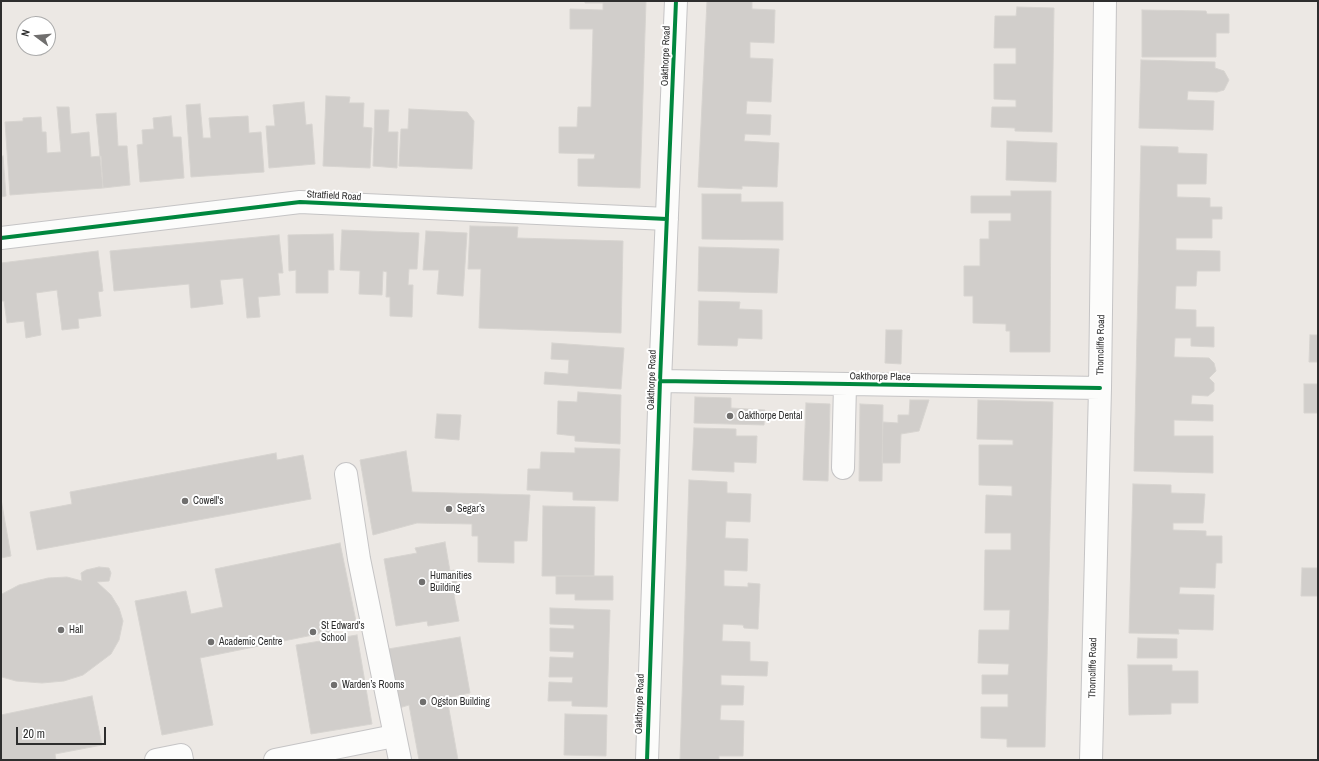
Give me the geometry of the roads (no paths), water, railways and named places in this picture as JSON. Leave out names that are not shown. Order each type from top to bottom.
[{"type":"street","name":"Oakthorpe Road","points":[[647,760],[660,381],[676,1]]},
{"type":"street","name":"Thorncliffe Road","points":[[1091,760],[1100,388],[1105,1]]},
{"type":"street","name":"Stratfield Road","points":[[1,238],[300,202],[667,219]]},
{"type":"street","name":"Oakthorpe Place","points":[[660,381],[1100,388]]},
{"type":"street","points":[[843,468],[845,385]]},
{"type":"street","points":[[346,474],[359,558],[400,760]]},
{"type":"street","points":[[275,760],[394,736]]},
{"type":"street","points":[[156,760],[181,755],[182,760]]},
{"type":"place","name":"Oakthorpe Dental","points":[[730,416]]},
{"type":"place","name":"Cowell's","points":[[185,501]]},
{"type":"place","name":"Segar’s","points":[[449,509]]},
{"type":"place","name":"Humanities Building","points":[[422,582]]},
{"type":"place","name":"Hall","points":[[61,630]]},
{"type":"place","name":"St Edward's School","points":[[313,632]]},
{"type":"place","name":"Academic Centre","points":[[211,642]]},
{"type":"place","name":"Warden’s Rooms","points":[[334,685]]},
{"type":"place","name":"Ogston Building","points":[[423,702]]}]
